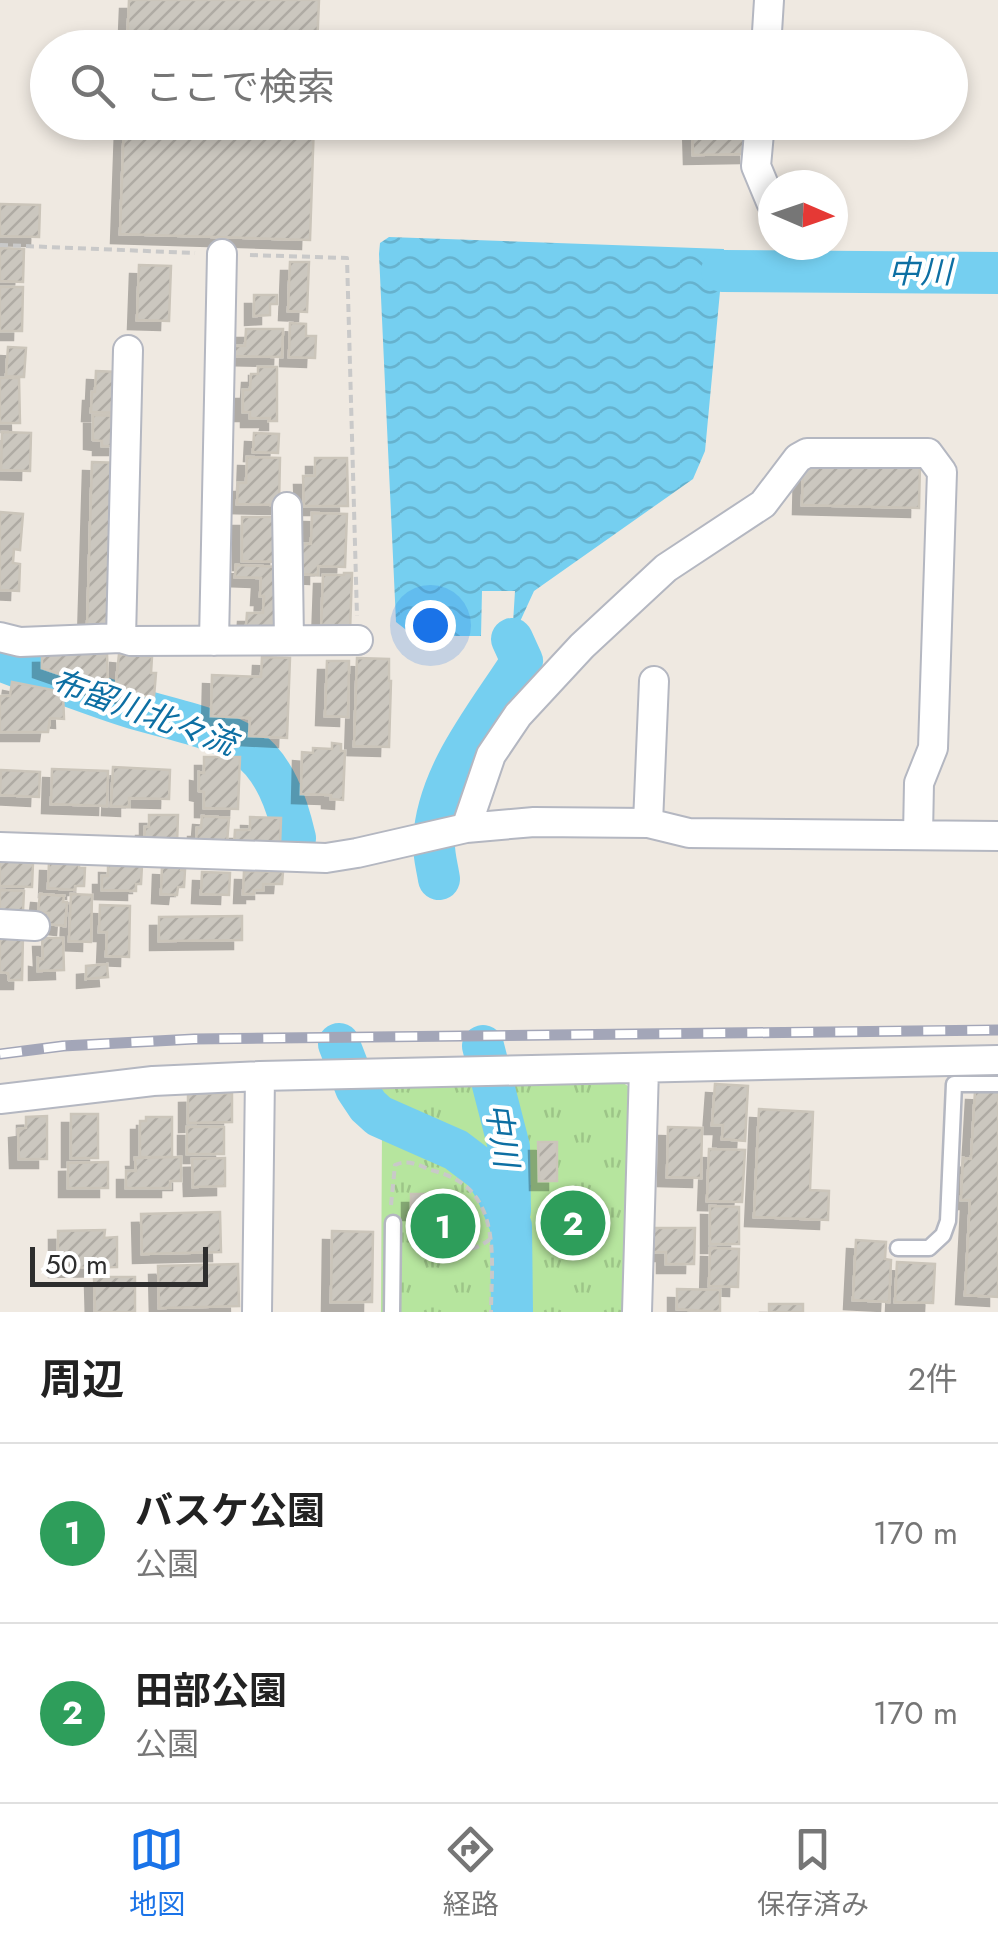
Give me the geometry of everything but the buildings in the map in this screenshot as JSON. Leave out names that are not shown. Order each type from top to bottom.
[{"type":"street","points":[[767,30],[769,0]]},
{"type":"street","points":[[758,140],[758,171]]},
{"type":"street","points":[[214,641],[222,254]]},
{"type":"street","points":[[121,638],[128,350]]},
{"type":"street","points":[[443,834],[518,715],[582,646],[666,568],[763,504],[798,458],[807,453],[928,454],[942,472],[933,748],[920,783],[918,836]]},
{"type":"street","points":[[287,507],[288,640]]},
{"type":"street","points":[[0,637],[20,642],[121,638],[358,640]]},
{"type":"street","points":[[648,823],[654,681]]},
{"type":"street","points":[[0,847],[326,858],[443,834],[534,822],[648,823],[688,833],[998,836]]},
{"type":"street","points":[[0,924],[36,926]]},
{"type":"street","points":[[637,1312],[644,1068]]},
{"type":"street","points":[[0,1099],[153,1081],[351,1073],[980,1068]]},
{"type":"street","points":[[256,1312],[260,1076]]},
{"type":"lane","points":[[898,1248],[929,1248],[943,1235],[948,1222],[954,1084],[980,1068],[998,1084]]},
{"type":"lane","points":[[392,1312],[393,1223]]},
{"type":"path","points":[[0,244],[347,258],[358,640]]},
{"type":"path","points":[[491,1238],[482,1247],[471,1250],[436,1248],[393,1223],[390,1211],[395,1165],[410,1162],[454,1178],[475,1197],[488,1220],[491,1238],[491,1312]]},
{"type":"green space","points":[[620,1081],[631,1088],[625,1312],[520,1312],[516,1135],[506,1083]]},
{"type":"green space","points":[[488,1083],[501,1140],[506,1312],[381,1312],[382,1126],[364,1088]]},
{"type":"water","points":[[389,237],[724,249],[705,451],[693,479],[534,591],[512,639],[515,591],[482,591],[481,636],[414,636],[396,622],[379,254],[380,243]]},
{"type":"waterway","name":"中川","points":[[722,271],[998,273]]},
{"type":"waterway","name":"中川","points":[[439,879],[434,840],[437,815],[466,746],[522,661],[512,639]]},
{"type":"waterway","name":"布留川北々流","points":[[0,660],[114,702],[206,729],[245,746],[272,775],[284,799],[295,838]]},
{"type":"waterway","name":"布留川北々流","points":[[339,1044],[356,1088],[379,1116],[456,1150],[485,1172],[511,1226],[512,1312]]},
{"type":"waterway","name":"中川","points":[[483,1046],[509,1147],[510,1211]]},
{"type":"railway","points":[[0,1054],[63,1046],[194,1039],[998,1030]]},
{"type":"place","name":"田部公園","points":[[573,1223]]},
{"type":"place","name":"バスケ公園","points":[[443,1226]]}]
